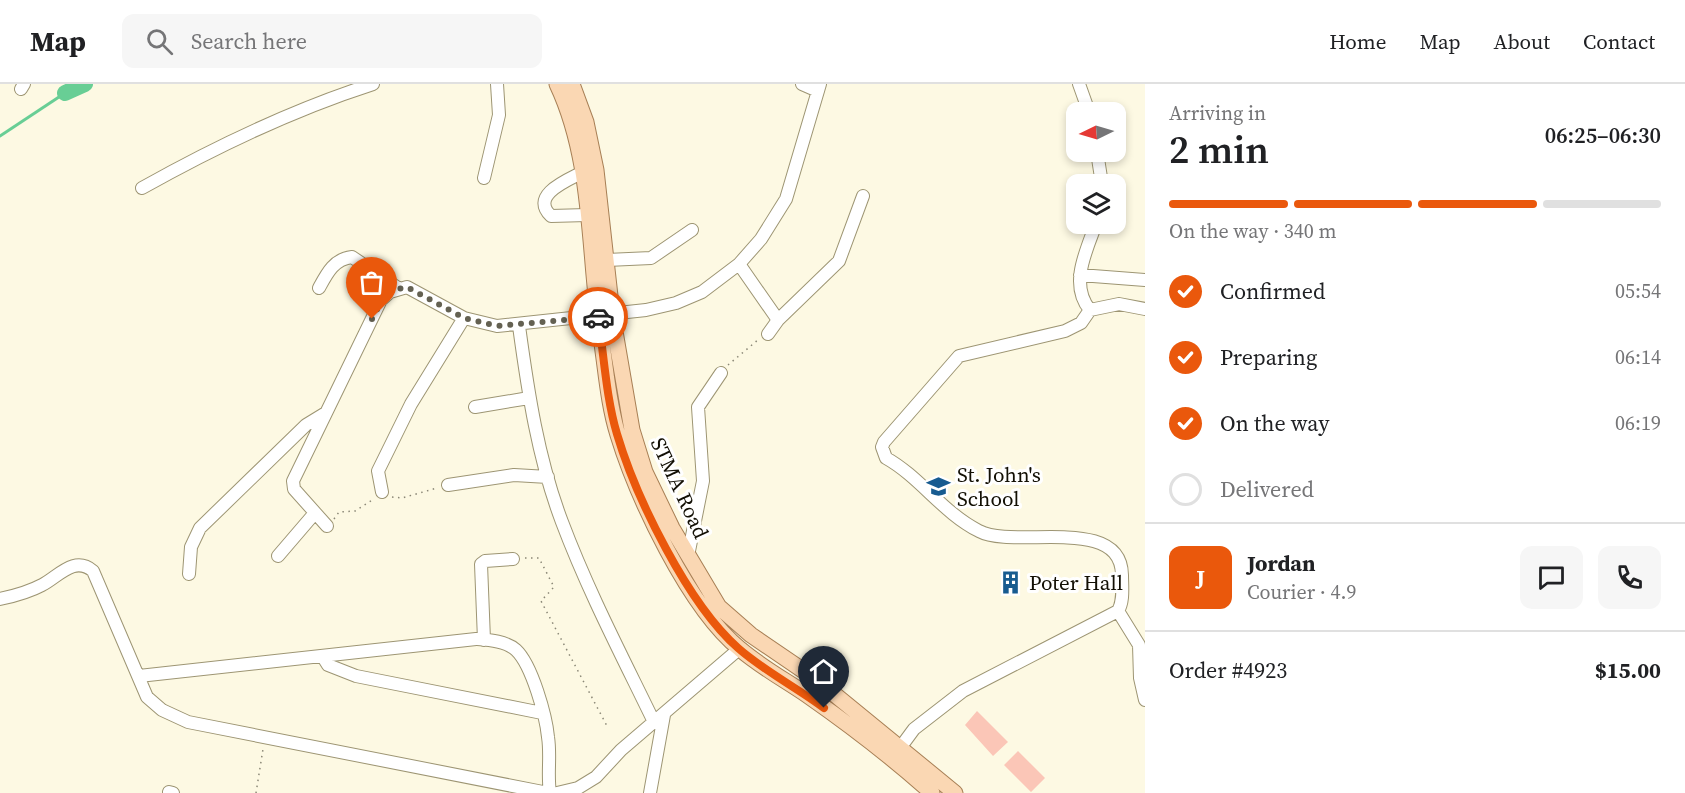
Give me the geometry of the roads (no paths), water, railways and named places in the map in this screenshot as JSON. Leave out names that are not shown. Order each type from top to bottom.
[{"type":"main road","name":"STMA Road","points":[[557,84],[573,126],[583,172],[587,215],[605,315],[636,446],[645,472],[688,556],[719,607],[750,635],[817,680],[955,793]]},
{"type":"main road","name":"STMA Road","points":[[572,84],[586,122],[594,159],[607,260],[605,315],[612,413],[633,477],[689,586],[708,615],[739,649],[807,695],[932,793]]},
{"type":"street","points":[[142,188],[211,149],[252,130],[309,105],[373,84]]},
{"type":"street","points":[[484,178],[499,115],[497,84]]},
{"type":"street","points":[[327,526],[294,489],[292,481],[381,300],[398,288],[407,287],[464,318],[497,326],[519,326],[646,310],[676,303],[702,292],[739,264],[761,239],[786,199],[819,88],[802,84]]},
{"type":"street","points":[[1079,84],[1085,102]]},
{"type":"street","points":[[583,172],[546,194],[544,203],[546,211],[551,216],[587,215]]},
{"type":"street","points":[[768,334],[778,320],[839,261],[863,196]]},
{"type":"street","points":[[607,260],[651,258],[692,230]]},
{"type":"street","points":[[1090,310],[1084,303],[1079,287],[1080,275],[1093,234]]},
{"type":"street","points":[[319,288],[329,271],[340,260],[352,257],[398,288]]},
{"type":"street","points":[[739,264],[778,320]]},
{"type":"street","points":[[1080,275],[1145,280]]},
{"type":"street","points":[[900,748],[914,729],[963,691],[1118,611],[1121,604],[1122,570],[1108,546],[1089,540],[1000,537],[978,531],[886,458],[882,447],[959,356],[1065,331],[1082,323],[1090,310],[1119,304],[1145,309]]},
{"type":"street","points":[[382,492],[378,471],[411,404],[464,318]]},
{"type":"street","points":[[519,326],[529,398],[548,477],[577,560],[659,719],[650,792]]},
{"type":"street","points":[[688,556],[703,481],[698,407],[721,372]]},
{"type":"street","points":[[475,407],[529,398]]},
{"type":"street","points":[[189,574],[191,548],[200,528],[306,425],[325,413]]},
{"type":"street","points":[[448,484],[514,475],[548,477]]},
{"type":"street","points":[[278,556],[314,514]]},
{"type":"street","points":[[484,640],[481,564],[485,561],[513,559]]},
{"type":"street","points":[[0,599],[38,587],[74,566],[87,566],[93,571],[147,697],[162,710],[188,722],[549,793],[547,775],[549,738],[528,668],[515,650],[495,640],[139,676]]},
{"type":"street","points":[[1118,611],[1142,645],[1145,700]]},
{"type":"street","points":[[557,793],[578,788],[596,777],[621,750],[739,649]]},
{"type":"street","points":[[323,657],[328,665],[356,676],[542,713]]},
{"type":"waterway","points":[[65,93],[85,84]]},
{"type":"waterway","points":[[0,136],[65,93]]},
{"type":"place","name":"St. John's School","points":[[939,486]]},
{"type":"place","name":"Poter Hall","points":[[1011,582]]}]
